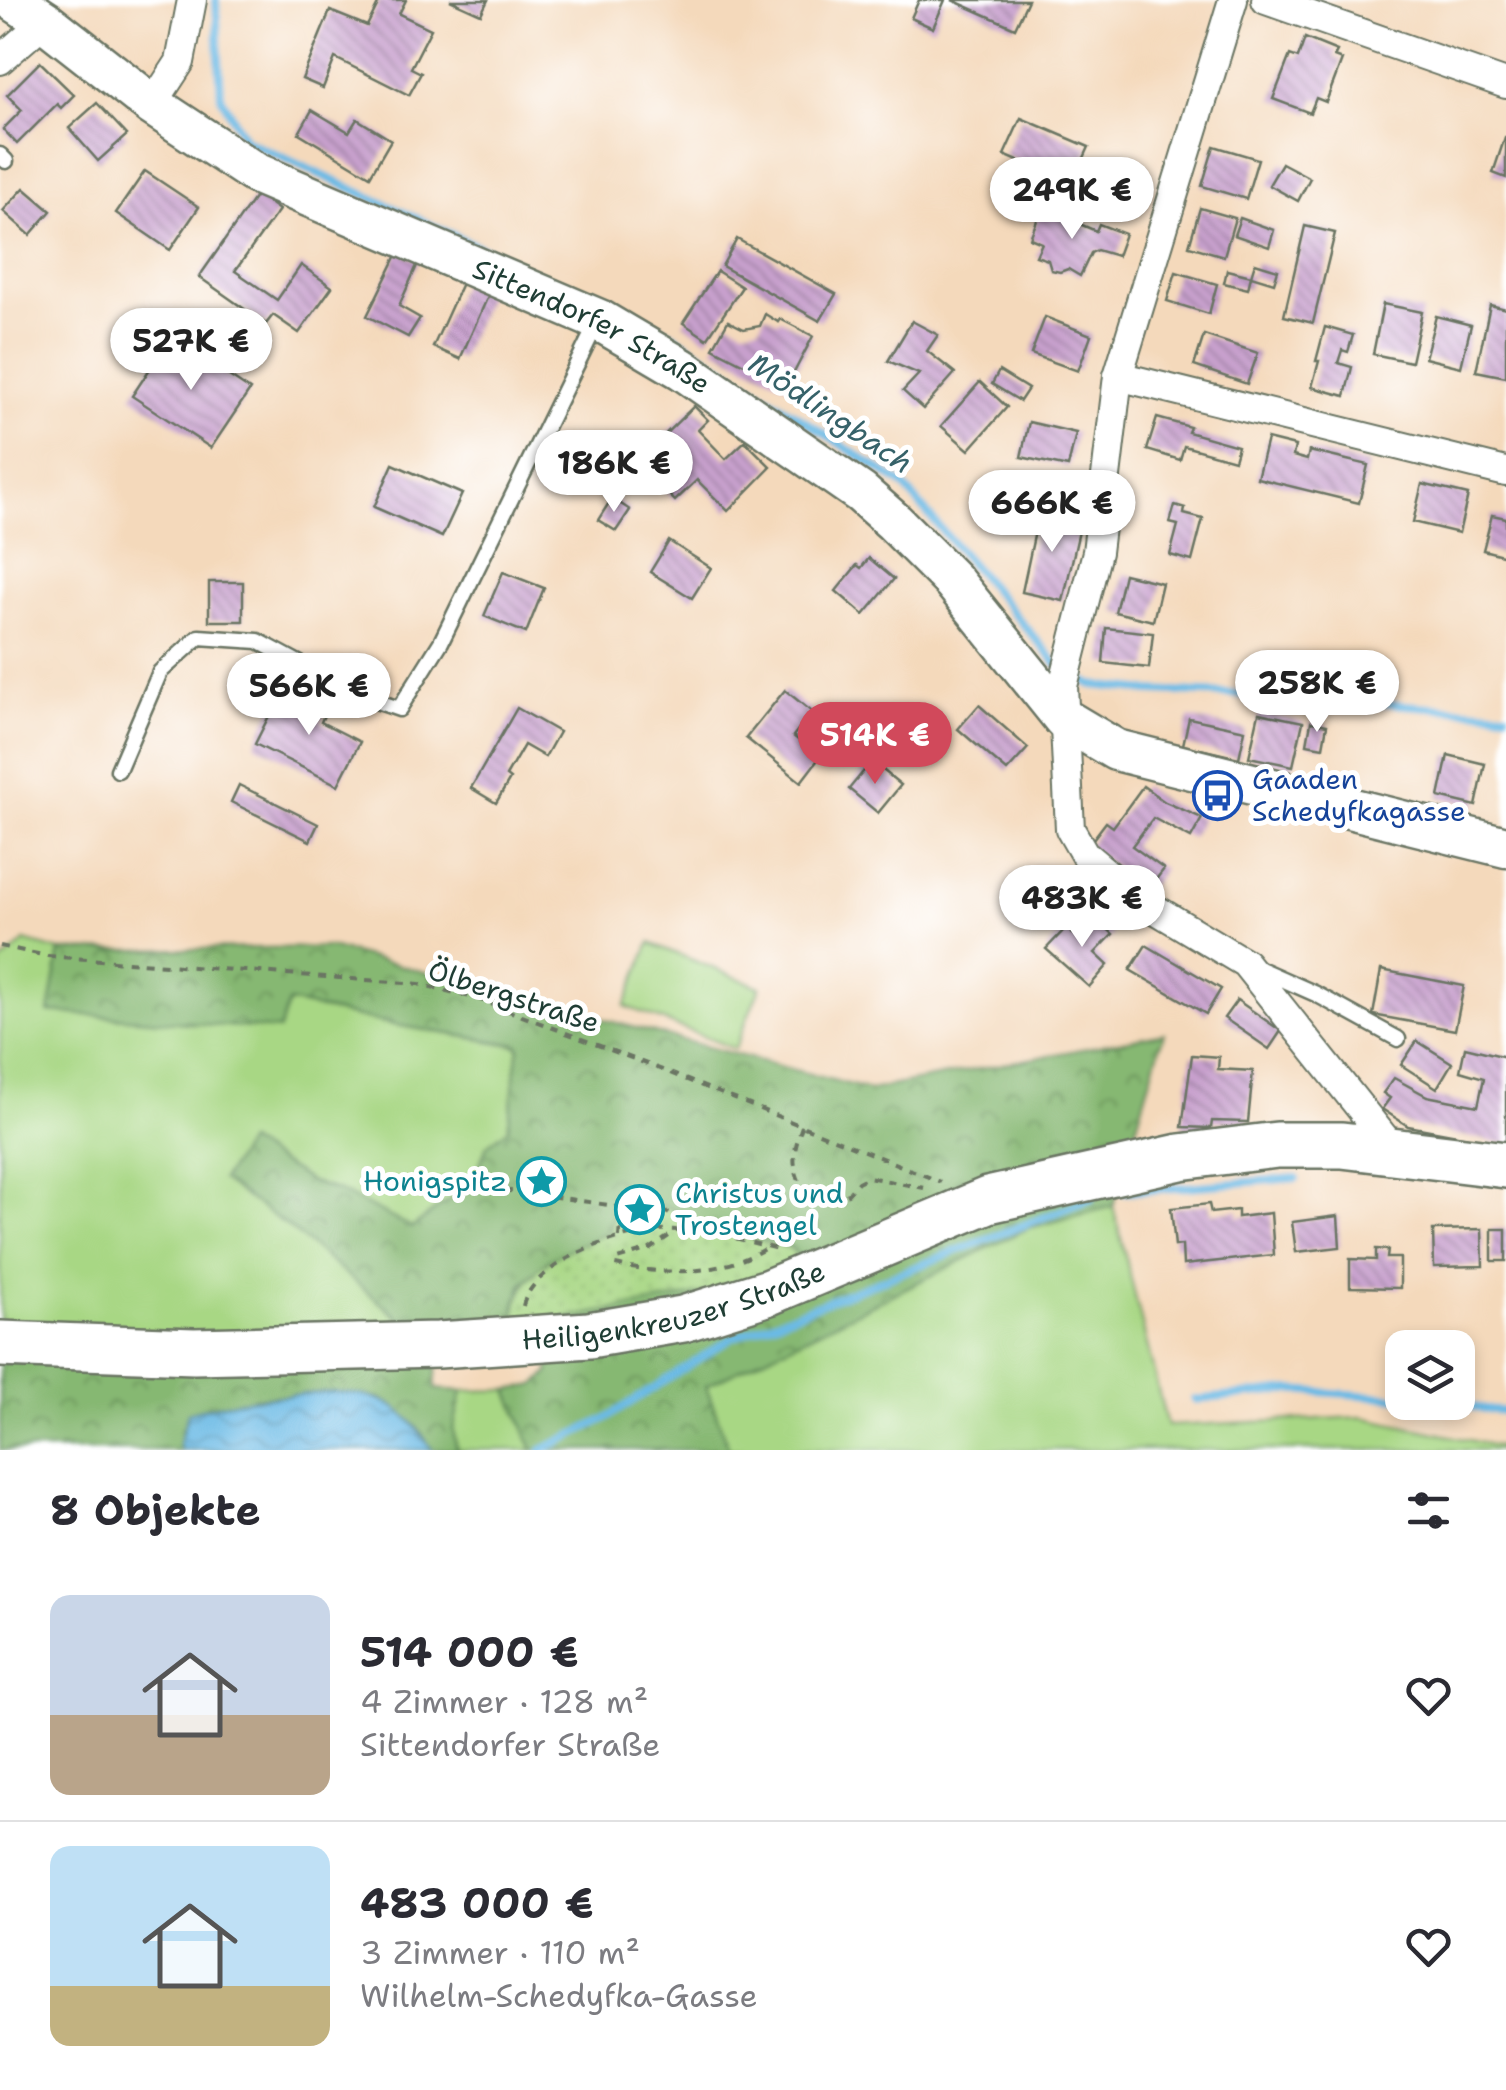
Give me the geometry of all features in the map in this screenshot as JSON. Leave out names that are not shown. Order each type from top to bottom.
[{"type":"main road","name":"Heiligenkreuzer Straße","points":[[0,1344],[194,1351],[589,1335],[683,1319],[729,1306],[826,1270],[988,1200],[1180,1157],[1277,1145],[1342,1144],[1506,1165]]},
{"type":"street","points":[[152,105],[180,62],[192,0]]},
{"type":"street","points":[[1234,0],[1118,376],[1097,552],[1070,656],[1063,702],[1070,828],[1085,855],[1136,897],[1252,971],[1392,1150]]},
{"type":"street","points":[[1266,0],[1506,84]]},
{"type":"street","points":[[0,60],[29,10]]},
{"type":"street","name":"Sittendorfer Straße","points":[[29,10],[152,105],[256,173],[599,320],[682,370],[861,493],[953,581],[1063,702],[1116,750],[1506,847]]},
{"type":"street","points":[[1118,376],[1506,472]]},
{"type":"lane","points":[[118,770],[160,672],[198,636],[258,641],[356,694],[398,709],[441,642],[599,320]]},
{"type":"lane","points":[[1252,971],[1316,994],[1398,1039]]},
{"type":"path","name":"Ölbergstraße","points":[[0,946],[46,956],[419,984],[478,999],[988,1200]]},
{"type":"path","points":[[802,1126],[793,1152],[795,1174],[804,1192],[825,1200],[848,1194],[868,1177],[930,1190]]},
{"type":"path","points":[[474,1181],[498,1192],[518,1191],[640,1212],[659,1210],[685,1226],[780,1250]]},
{"type":"path","points":[[619,1239],[621,1207]]},
{"type":"path","points":[[685,1226],[650,1249],[617,1259],[615,1264],[653,1270],[703,1269],[726,1265],[770,1245]]},
{"type":"path","points":[[521,1340],[524,1298],[556,1264],[640,1232],[676,1230]]},
{"type":"green space","points":[[25,941],[60,951],[50,1012],[289,1002],[519,1046],[508,1129],[487,1145],[474,1181],[412,1228],[339,1191],[311,1182],[248,1142],[222,1180],[286,1225],[415,1331],[0,1359],[0,963]]},
{"type":"green space","points":[[650,943],[760,987],[735,1049],[625,1006]]},
{"type":"green space","points":[[330,947],[870,1090],[1164,1033],[1113,1206],[1028,1228],[706,1386],[729,1450],[533,1450],[508,1390],[535,1385],[549,1373],[550,1352],[437,1362],[435,1389],[462,1391],[453,1430],[457,1450],[432,1450],[419,1429],[379,1398],[332,1392],[253,1398],[179,1443],[181,1450],[0,1450],[0,1359],[415,1331],[286,1225],[222,1180],[247,1142],[311,1182],[339,1191],[412,1228],[474,1181],[487,1145],[508,1129],[519,1045],[395,1025],[289,1002],[279,1030],[49,1012],[60,951]],"holes":[[[670,1208],[687,1221],[790,1248],[514,1308],[523,1283],[550,1259]]]},
{"type":"green space","points":[[616,1202],[670,1208],[687,1221],[790,1248],[803,1259],[731,1289],[514,1327],[516,1306],[532,1275],[558,1255],[610,1232]]},
{"type":"green space","points":[[1113,1206],[1167,1426],[1362,1417],[1506,1450],[729,1450],[706,1386],[1028,1228]]},
{"type":"green space","points":[[508,1390],[533,1450],[457,1450],[453,1430],[462,1391]]},
{"type":"water","points":[[332,1392],[366,1396],[391,1405],[411,1422],[432,1450],[181,1450],[179,1443],[188,1413],[241,1401]]},
{"type":"building","points":[[380,0],[406,0],[399,14],[431,29],[411,68],[421,73],[409,95],[335,58],[323,88],[302,79],[330,11],[367,26]]},
{"type":"building","points":[[450,0],[488,0],[481,14]]},
{"type":"building","points":[[919,0],[945,0],[933,28],[911,18]]},
{"type":"building","points":[[952,0],[1028,0],[1015,28]]},
{"type":"building","points":[[1305,38],[1337,51],[1334,57],[1342,60],[1326,102],[1316,98],[1310,113],[1273,99],[1290,55],[1298,58]]},
{"type":"building","points":[[40,62],[74,95],[61,108],[57,104],[17,144],[3,129],[22,110],[7,95]]},
{"type":"building","points":[[97,103],[127,135],[98,161],[69,128]]},
{"type":"building","points":[[312,110],[349,132],[357,119],[391,140],[370,176],[299,133]]},
{"type":"building","points":[[1021,118],[1089,147],[1068,193],[1034,178],[1037,169],[1004,155]]},
{"type":"building","points":[[1506,137],[1506,178],[1493,173]]},
{"type":"building","points":[[1214,146],[1258,159],[1246,199],[1202,186]]},
{"type":"building","points":[[1282,163],[1310,178],[1298,201],[1269,185]]},
{"type":"building","points":[[145,171],[199,207],[170,250],[116,213]]},
{"type":"building","points":[[24,188],[51,211],[30,235],[3,211]]},
{"type":"building","points":[[257,194],[279,210],[235,271],[277,300],[301,265],[332,287],[299,333],[273,315],[266,324],[199,277]]},
{"type":"building","points":[[1042,208],[1096,231],[1099,224],[1125,234],[1117,256],[1097,250],[1091,253],[1080,276],[1068,269],[1051,270],[1048,260],[1036,256],[1042,243],[1030,238]]},
{"type":"building","points":[[1200,208],[1235,218],[1224,256],[1189,246]]},
{"type":"building","points":[[1240,218],[1274,230],[1269,247],[1234,235]]},
{"type":"building","points":[[1305,226],[1335,233],[1313,323],[1284,316]]},
{"type":"building","points":[[737,239],[836,294],[820,321],[722,266]]},
{"type":"building","points":[[399,251],[419,261],[399,306],[420,318],[408,337],[367,316]]},
{"type":"building","points":[[1255,263],[1278,270],[1274,283],[1251,276]]},
{"type":"building","points":[[1227,270],[1251,276],[1248,289],[1224,283]]},
{"type":"building","points":[[717,271],[742,287],[707,339],[683,323]]},
{"type":"building","points":[[1176,272],[1217,284],[1209,314],[1167,301]]},
{"type":"building","points":[[462,283],[489,294],[460,359],[433,347]]},
{"type":"building","points":[[1383,304],[1422,312],[1411,362],[1373,354]]},
{"type":"building","points":[[1490,305],[1506,309],[1506,377],[1476,371]]},
{"type":"building","points":[[765,314],[813,336],[787,386],[713,348],[728,321],[744,329],[760,326]]},
{"type":"building","points":[[1436,316],[1471,325],[1461,367],[1425,358]]},
{"type":"building","points":[[1045,317],[1091,335],[1078,371],[1031,354]]},
{"type":"building","points":[[912,321],[938,335],[927,351],[955,373],[923,409],[903,391],[919,374],[888,361]]},
{"type":"building","points":[[1325,327],[1353,335],[1348,352],[1342,350],[1338,363],[1352,367],[1345,396],[1312,387]]},
{"type":"building","points":[[1204,335],[1258,353],[1247,384],[1194,366]]},
{"type":"building","points":[[171,337],[250,390],[211,448],[132,396]]},
{"type":"building","points":[[999,371],[1028,389],[1020,401],[992,384]]},
{"type":"building","points":[[980,382],[1007,407],[969,450],[941,426]]},
{"type":"building","points":[[694,406],[708,420],[698,430],[726,459],[745,441],[771,467],[728,511],[697,480],[675,501],[652,477],[674,456],[659,440]]},
{"type":"building","points":[[1157,418],[1190,427],[1188,432],[1238,446],[1234,460],[1184,446],[1180,460],[1147,450]]},
{"type":"building","points":[[1029,422],[1076,433],[1068,467],[1021,457]]},
{"type":"building","points":[[1267,439],[1295,446],[1293,456],[1307,460],[1309,451],[1368,465],[1359,503],[1257,478]]},
{"type":"building","points":[[393,464],[462,494],[442,537],[374,507]]},
{"type":"building","points":[[1422,484],[1468,495],[1459,533],[1413,522]]},
{"type":"building","points":[[612,498],[630,510],[616,531],[598,520]]},
{"type":"building","points":[[1175,505],[1185,508],[1184,514],[1203,519],[1192,561],[1170,555],[1178,525],[1170,523]]},
{"type":"building","points":[[1040,508],[1082,518],[1063,601],[1022,592]]},
{"type":"building","points":[[1492,515],[1506,518],[1506,556],[1483,550]]},
{"type":"building","points":[[669,541],[711,568],[692,598],[650,572]]},
{"type":"building","points":[[869,558],[894,579],[864,615],[836,591],[857,565],[861,568]]},
{"type":"building","points":[[503,572],[544,588],[526,633],[484,616]]},
{"type":"building","points":[[1124,574],[1162,583],[1153,621],[1115,612]]},
{"type":"building","points":[[209,582],[243,582],[243,621],[209,621]]},
{"type":"building","points":[[1106,628],[1153,633],[1149,668],[1103,663]]},
{"type":"building","points":[[308,686],[332,698],[321,722],[360,742],[338,785],[255,744],[274,706],[284,711],[289,701],[298,706]]},
{"type":"building","points":[[785,690],[812,712],[793,736],[820,757],[801,782],[746,738]]},
{"type":"building","points":[[979,705],[1028,748],[1007,771],[958,729]]},
{"type":"building","points":[[517,708],[559,732],[545,757],[524,745],[496,803],[471,788]]},
{"type":"building","points":[[1259,713],[1303,722],[1293,766],[1249,757]]},
{"type":"building","points":[[1189,718],[1245,730],[1239,758],[1183,745]]},
{"type":"building","points":[[1311,722],[1327,725],[1323,747],[1307,744]]},
{"type":"building","points":[[1448,755],[1485,764],[1476,806],[1439,797]]},
{"type":"building","points":[[872,761],[901,785],[878,813],[849,789]]},
{"type":"building","points":[[239,785],[318,824],[310,841],[231,802]]},
{"type":"building","points":[[1143,786],[1165,802],[1202,818],[1191,838],[1153,818],[1132,846],[1164,869],[1147,891],[1087,847],[1106,822],[1113,827]]},
{"type":"building","points":[[1093,915],[1113,934],[1095,953],[1108,965],[1089,987],[1046,949],[1066,928],[1074,935]]},
{"type":"building","points":[[1146,945],[1221,989],[1206,1014],[1130,970]]},
{"type":"building","points":[[1381,970],[1464,986],[1455,1030],[1373,1015]]},
{"type":"building","points":[[1237,1000],[1281,1031],[1269,1049],[1224,1018]]},
{"type":"building","points":[[1417,1041],[1452,1063],[1437,1088],[1401,1065]]},
{"type":"building","points":[[1465,1047],[1506,1057],[1506,1144],[1408,1126],[1382,1109],[1390,1098],[1383,1093],[1394,1078],[1427,1096],[1478,1106],[1484,1078],[1460,1071]]},
{"type":"building","points":[[1192,1055],[1219,1057],[1218,1069],[1253,1071],[1248,1122],[1212,1121],[1211,1128],[1182,1127]]},
{"type":"building","points":[[1209,1204],[1211,1213],[1238,1210],[1238,1217],[1271,1213],[1274,1255],[1183,1265],[1182,1245],[1175,1246],[1171,1208]]},
{"type":"building","points":[[1338,1216],[1340,1247],[1296,1252],[1292,1222]]},
{"type":"building","points":[[1482,1229],[1483,1266],[1434,1267],[1433,1230]]},
{"type":"building","points":[[1492,1229],[1506,1229],[1506,1261],[1492,1261]]},
{"type":"building","points":[[1376,1249],[1388,1250],[1387,1258],[1400,1258],[1400,1288],[1350,1287],[1350,1259],[1376,1260]]},
{"type":"waterway","name":"Mödlingbach","points":[[216,0],[221,97],[245,140],[490,252]]},
{"type":"waterway","name":"Mödlingbach","points":[[630,316],[671,334],[902,484],[1059,666]]},
{"type":"waterway","name":"Mödlingbach","points":[[1071,674],[1092,685],[1149,691],[1303,697],[1506,713]]},
{"type":"waterway","points":[[1124,1192],[1296,1178]]},
{"type":"waterway","points":[[542,1450],[605,1419],[732,1338],[1091,1199]]},
{"type":"waterway","points":[[1195,1400],[1292,1390],[1385,1397]]},
{"type":"waterway","points":[[1475,1407],[1506,1412]]},
{"type":"place","name":"Gaaden Schedyfkagasse","points":[[1217,795]]},
{"type":"place","name":"Honigspitz","points":[[542,1181]]},
{"type":"place","name":"Christus und Trostengel","points":[[640,1209]]}]
